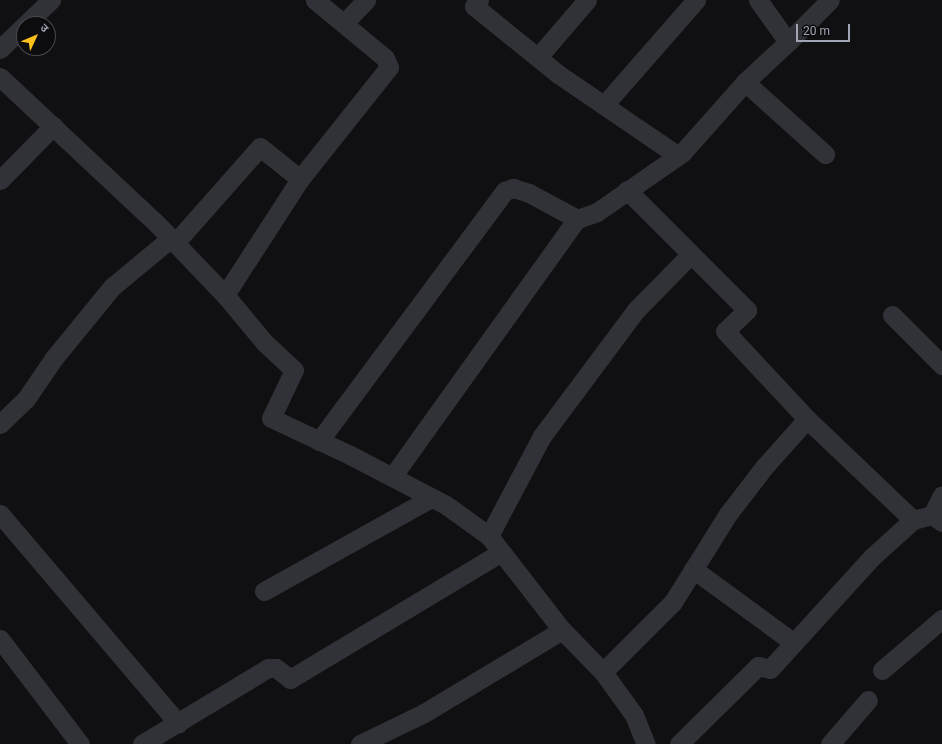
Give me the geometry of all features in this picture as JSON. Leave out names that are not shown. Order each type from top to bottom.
[{"type":"street","points":[[34,16],[51,0]]},
{"type":"street","points":[[225,295],[300,179],[389,67],[386,58],[315,0]]},
{"type":"street","points":[[344,23],[366,0]]},
{"type":"street","points":[[479,0],[474,6],[538,57],[678,156]]},
{"type":"street","points":[[538,57],[587,0]]},
{"type":"street","points":[[604,105],[696,0]]},
{"type":"street","points":[[758,0],[788,42]]},
{"type":"street","points":[[392,477],[578,219],[597,212],[678,156],[745,82],[830,0]]},
{"type":"street","points":[[0,49],[16,34]]},
{"type":"street","points":[[0,77],[173,240],[225,295],[264,342],[294,370],[271,418],[392,477],[431,498],[489,536],[562,630],[603,672],[634,715],[646,744]]},
{"type":"street","points":[[745,82],[825,154]]},
{"type":"street","points":[[0,180],[53,126]]},
{"type":"street","points":[[0,424],[26,399],[54,358],[112,286],[173,240],[260,146],[300,179]]},
{"type":"street","points":[[319,441],[505,191],[513,188],[529,193],[578,219]]},
{"type":"street","points":[[627,190],[747,310],[724,331],[807,419],[913,520]]},
{"type":"street","points":[[489,536],[542,436],[636,310],[691,254]]},
{"type":"street","points":[[892,314],[942,365]]},
{"type":"street","points":[[603,672],[673,602],[728,514],[765,466],[807,419]]},
{"type":"street","points":[[679,744],[743,679],[758,666],[770,669],[872,557],[913,520],[937,518],[942,495]]},
{"type":"street","points":[[264,591],[431,498]]},
{"type":"street","points":[[0,514],[178,723]]},
{"type":"street","points":[[142,744],[268,668],[276,668],[290,679],[501,552]]},
{"type":"street","points":[[693,569],[794,643]]},
{"type":"street","points":[[882,670],[942,619]]},
{"type":"street","points":[[360,744],[424,713],[562,630]]},
{"type":"street","points":[[0,639],[80,744]]},
{"type":"street","points":[[830,744],[868,700]]}]
